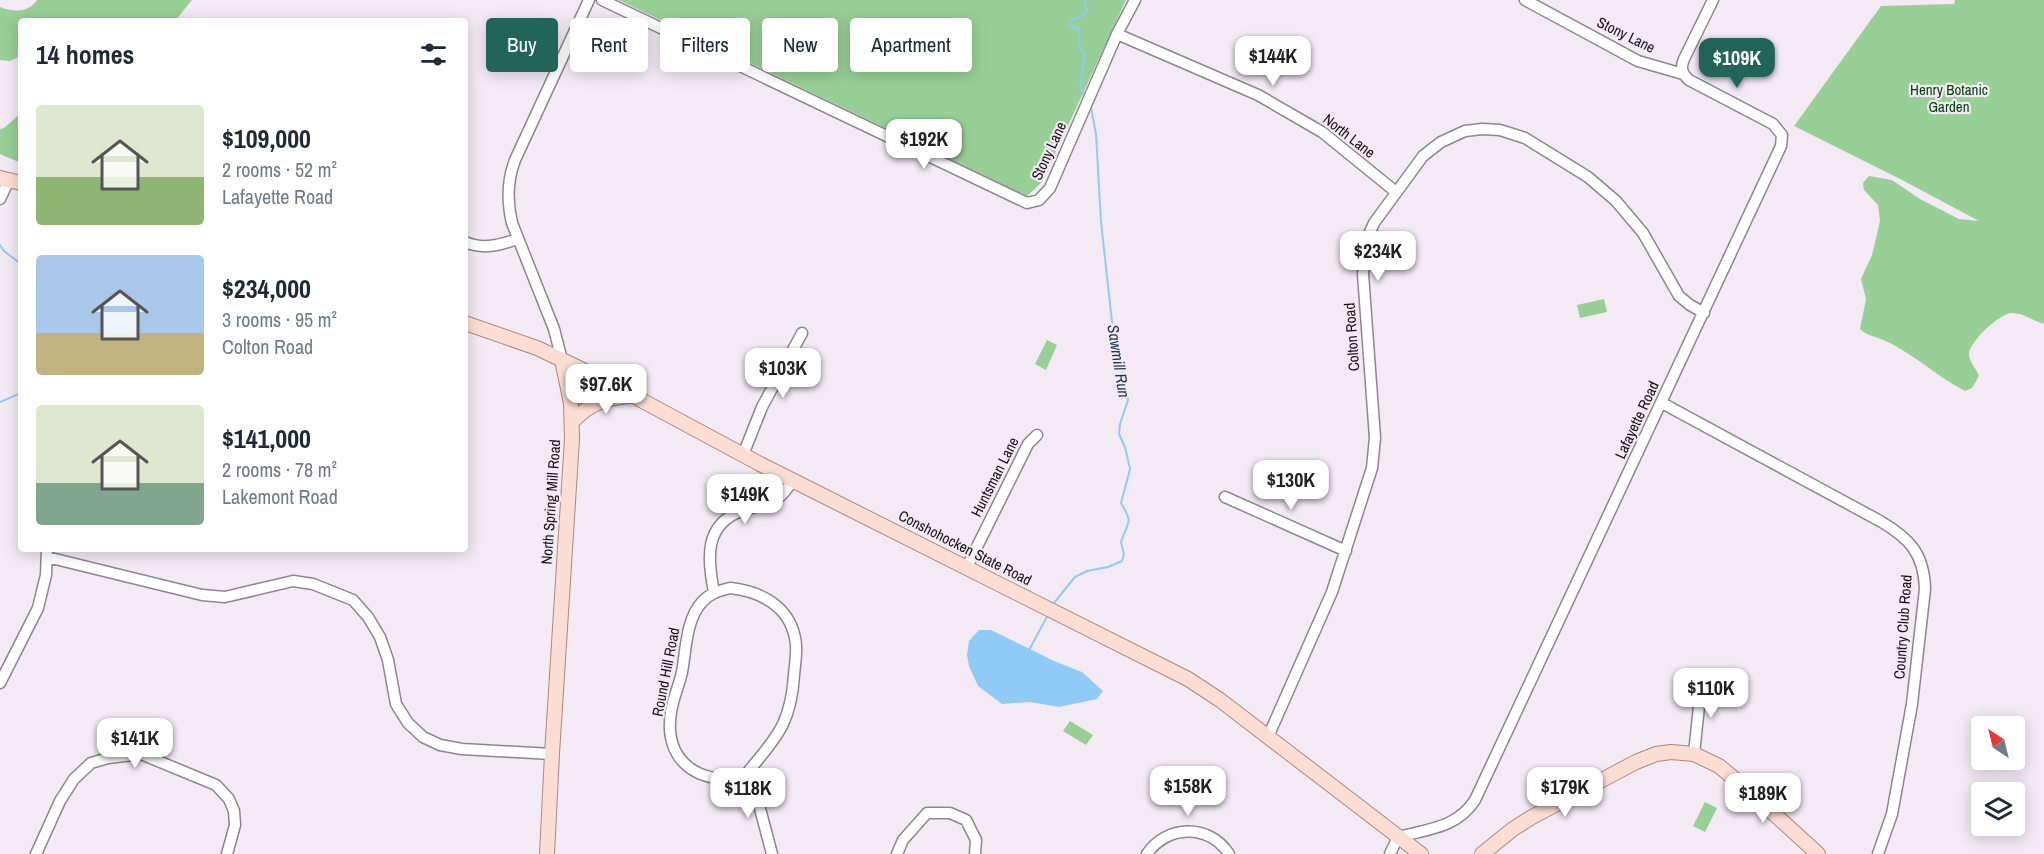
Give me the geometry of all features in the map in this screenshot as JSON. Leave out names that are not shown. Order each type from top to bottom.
[{"type":"main road","name":"Conshohocken State Road","points":[[468,324],[537,348],[633,395],[743,455],[1188,680],[1220,700],[1421,854]]},
{"type":"main road","name":"North Spring Mill Road","points":[[547,854],[572,422],[570,394],[562,360]]},
{"type":"main road","points":[[572,422],[587,407],[596,402],[633,395]]},
{"type":"main road","points":[[1482,854],[1519,825],[1636,762],[1663,752],[1694,754],[1711,761],[1727,772],[1818,854]]},
{"type":"street","name":"North Spring Mill Road","points":[[562,360],[554,329],[518,239],[508,206],[508,186],[511,169],[589,0]]},
{"type":"street","name":"Stony Lane","points":[[602,0],[1027,203],[1039,200],[1050,188],[1117,34],[1135,0]]},
{"type":"street","name":"Stony Lane","points":[[1526,0],[1638,61],[1683,74]]},
{"type":"street","points":[[1683,74],[1682,63],[1713,0]]},
{"type":"street","name":"North Lane","points":[[1117,34],[1258,95],[1322,132],[1396,192]]},
{"type":"street","name":"Lafayette Road","points":[[1398,837],[1455,821],[1475,800],[1781,146],[1782,135],[1773,123],[1689,81],[1683,74]]},
{"type":"street","name":"Colton Road","points":[[1268,737],[1324,614],[1368,483],[1374,453],[1363,274],[1364,251],[1369,231],[1424,156],[1452,136],[1482,129],[1525,138],[1588,177],[1616,201],[1643,233],[1679,296],[1683,301],[1704,313]]},
{"type":"street","points":[[0,199],[10,180]]},
{"type":"street","points":[[468,243],[477,246],[492,246],[518,239]]},
{"type":"street","points":[[743,455],[762,407],[802,333]]},
{"type":"street","name":"Country Club Road","points":[[1662,403],[1880,521],[1901,534],[1917,554],[1923,570],[1925,589],[1912,704],[1892,814],[1878,854]]},
{"type":"street","name":"Huntsman Lane","points":[[967,567],[1028,444],[1037,435]]},
{"type":"street","points":[[772,854],[758,801],[744,777],[782,725],[792,695],[797,649],[795,636],[784,613],[762,595],[730,588],[714,592],[709,558],[711,543],[716,531],[725,521],[738,512],[778,499],[793,480]]},
{"type":"street","points":[[1226,497],[1346,551]]},
{"type":"street","points":[[0,683],[44,592],[47,553],[202,595],[225,597],[293,581],[313,584],[353,600],[368,617],[380,637],[388,660],[396,705],[408,723],[423,737],[440,745],[462,749],[552,754]]},
{"type":"street","name":"Round Hill Road","points":[[714,592],[701,603],[691,620],[679,687],[671,712],[670,737],[680,759],[689,769],[708,777],[727,780],[744,777]]},
{"type":"street","points":[[1694,754],[1699,706],[1710,679]]},
{"type":"street","points":[[36,854],[60,801],[74,778],[91,764],[108,758],[141,754],[216,785],[229,799],[234,811],[235,825],[227,854]]},
{"type":"street","points":[[897,854],[903,840],[927,813],[950,813],[966,820],[976,840],[975,854]]},
{"type":"street","points":[[1147,854],[1155,843],[1172,834],[1186,831],[1201,833],[1213,838],[1229,854]]},
{"type":"street","points":[[1390,854],[1398,837]]},
{"type":"green space","points":[[37,0],[192,0],[177,18],[18,18],[18,57],[10,61],[0,60],[0,7],[20,10]]},
{"type":"green space","points":[[619,0],[1126,0],[1042,182],[1027,196],[769,72],[838,72],[838,18],[762,18],[762,69],[750,63],[750,18],[660,20]]},
{"type":"green space","name":"Henry Botanic Garden","points":[[1955,0],[2044,0],[2044,324],[2021,314],[2012,313],[1993,323],[1979,336],[1970,349],[1970,360],[1979,376],[1972,388],[1965,391],[1903,350],[1860,329],[1866,299],[1861,279],[1872,255],[1880,221],[1878,205],[1864,190],[1863,183],[1869,176],[1892,180],[1920,199],[1959,219],[1979,221],[1794,126],[1881,6],[1954,4]]},
{"type":"green space","points":[[18,116],[18,162],[0,154],[0,129]]},
{"type":"green space","points":[[1604,299],[1607,312],[1580,318],[1577,305]]},
{"type":"green space","points":[[1047,340],[1057,345],[1046,370],[1035,364]]},
{"type":"green space","points":[[1070,721],[1093,735],[1086,745],[1063,731]]},
{"type":"green space","points":[[1705,802],[1717,808],[1705,832],[1693,826]]},
{"type":"water","points":[[979,630],[991,630],[1082,672],[1103,691],[1097,699],[1059,707],[1030,702],[1002,704],[978,686],[969,666],[967,655],[969,641]]},
{"type":"waterway","name":"Sawmill Run","points":[[1083,94],[1080,86],[1085,56],[1079,45],[1078,28],[1071,27],[1069,24],[1073,19],[1085,13],[1087,9],[1084,0]]},
{"type":"waterway","name":"Sawmill Run","points":[[1054,603],[1075,577],[1087,571],[1108,567],[1122,561],[1124,554],[1121,542],[1129,519],[1121,503],[1130,469],[1125,447],[1119,434],[1128,400],[1112,322],[1101,222],[1096,134],[1091,108]]},
{"type":"waterway","points":[[0,245],[18,262]]},
{"type":"waterway","points":[[0,402],[18,394]]},
{"type":"waterway","name":"Sawmill Run","points":[[1029,650],[1048,615]]}]
